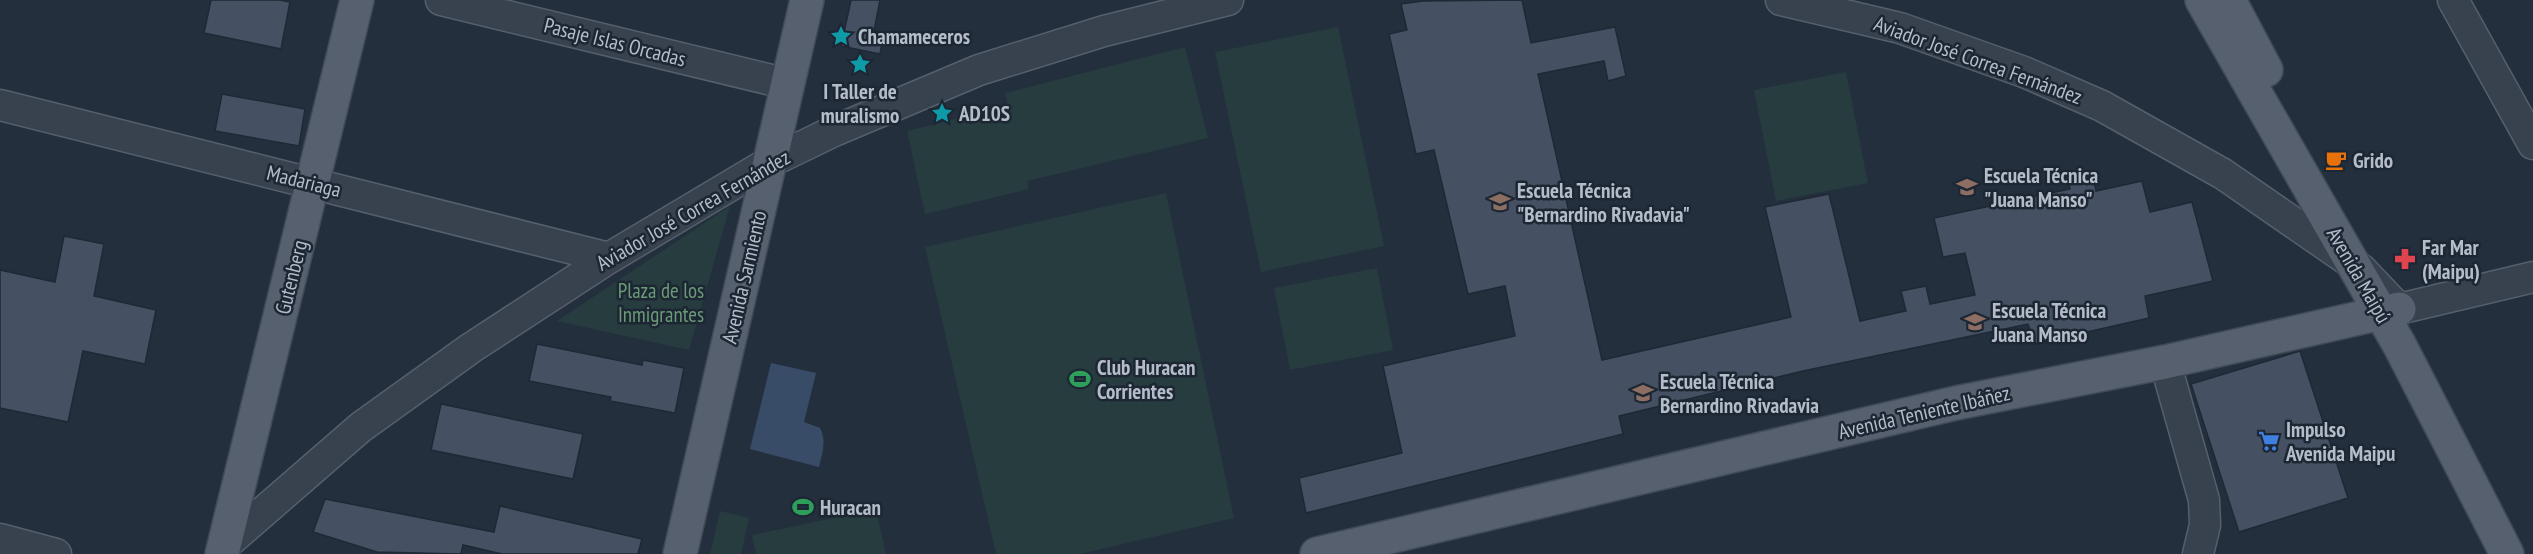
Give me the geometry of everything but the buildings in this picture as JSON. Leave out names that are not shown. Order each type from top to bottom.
[{"type":"main road","name":"Gutenberg","points":[[224,549],[357,0]]},
{"type":"main road","name":"Avenida Sarmiento","points":[[680,554],[807,0]]},
{"type":"main road","name":"Avenida Maipú","points":[[2225,5],[2352,263],[2390,310],[2526,554]]},
{"type":"main road","name":"Avenida Maipú","points":[[2225,5],[2381,280],[2400,346],[2507,554]]},
{"type":"main road","name":"Avenida Teniente Ibáñez","points":[[1317,554],[1956,403],[2165,362],[2390,310]]},
{"type":"street","name":"Pasaje Islas Orcadas","points":[[441,0],[788,84]]},
{"type":"street","name":"Aviador José Correa Fernández","points":[[224,549],[361,427],[471,348],[609,258],[770,162],[834,131],[979,70],[1104,31],[1228,0]]},
{"type":"street","name":"Aviador José Correa Fernández","points":[[1781,0],[1900,28],[2024,72],[2102,106],[2223,174],[2352,263]]},
{"type":"street","points":[[1856,16],[1884,0]]},
{"type":"street","points":[[2453,0],[2533,144]]},
{"type":"street","name":"Madariaga","points":[[0,105],[609,258]]},
{"type":"street","name":"Avenida Teniente Ibáñez","points":[[2390,310],[2533,277]]},
{"type":"street","points":[[2165,362],[2204,500],[2205,525],[2198,554]]},
{"type":"street","points":[[0,539],[56,554]]},
{"type":"green space","points":[[1338,27],[1384,246],[1261,272],[1215,52]]},
{"type":"green space","points":[[1185,47],[1208,138],[1027,181],[1029,189],[925,214],[907,131],[1008,106],[1005,93]]},
{"type":"green space","points":[[1846,72],[1868,183],[1776,201],[1754,90]]},
{"type":"green space","name":"Club Huracan Corrientes","points":[[1166,193],[1234,518],[1080,554],[996,554],[925,247]]},
{"type":"green space","name":"Plaza de los Inmigrantes","points":[[730,206],[689,350],[557,321]]},
{"type":"green space","points":[[1377,268],[1393,350],[1290,370],[1274,288]]},
{"type":"green space","points":[[876,509],[886,554],[756,554],[752,535]]},
{"type":"green space","points":[[720,511],[749,518],[741,554],[710,554]]},
{"type":"water","points":[[771,363],[816,373],[804,422],[820,428],[822,433],[823,448],[819,467],[750,449]]},
{"type":"place","name":"Chamameceros","points":[[841,36]]},
{"type":"place","name":"I Taller de muralismo","points":[[860,64]]},
{"type":"place","name":"AD10S","points":[[942,113]]},
{"type":"place","name":"Grido","points":[[2336,160]]},
{"type":"place","name":"Escuela Técnica \"Juana Manso\"","points":[[1967,187]]},
{"type":"place","name":"Escuela Técnica \"Bernardino Rivadavia\"","points":[[1500,202]]},
{"type":"place","name":"Far Mar (Maipu)","points":[[2405,259]]},
{"type":"place","name":"Escuela Técnica Juana Manso","points":[[1975,322]]},
{"type":"place","name":"Club Huracan Corrientes","points":[[1080,379]]},
{"type":"place","name":"Escuela Técnica Bernardino Rivadavia","points":[[1643,393]]},
{"type":"place","name":"Impulso Avenida Maipu","points":[[2269,441]]},
{"type":"place","name":"Huracan","points":[[803,507]]}]
